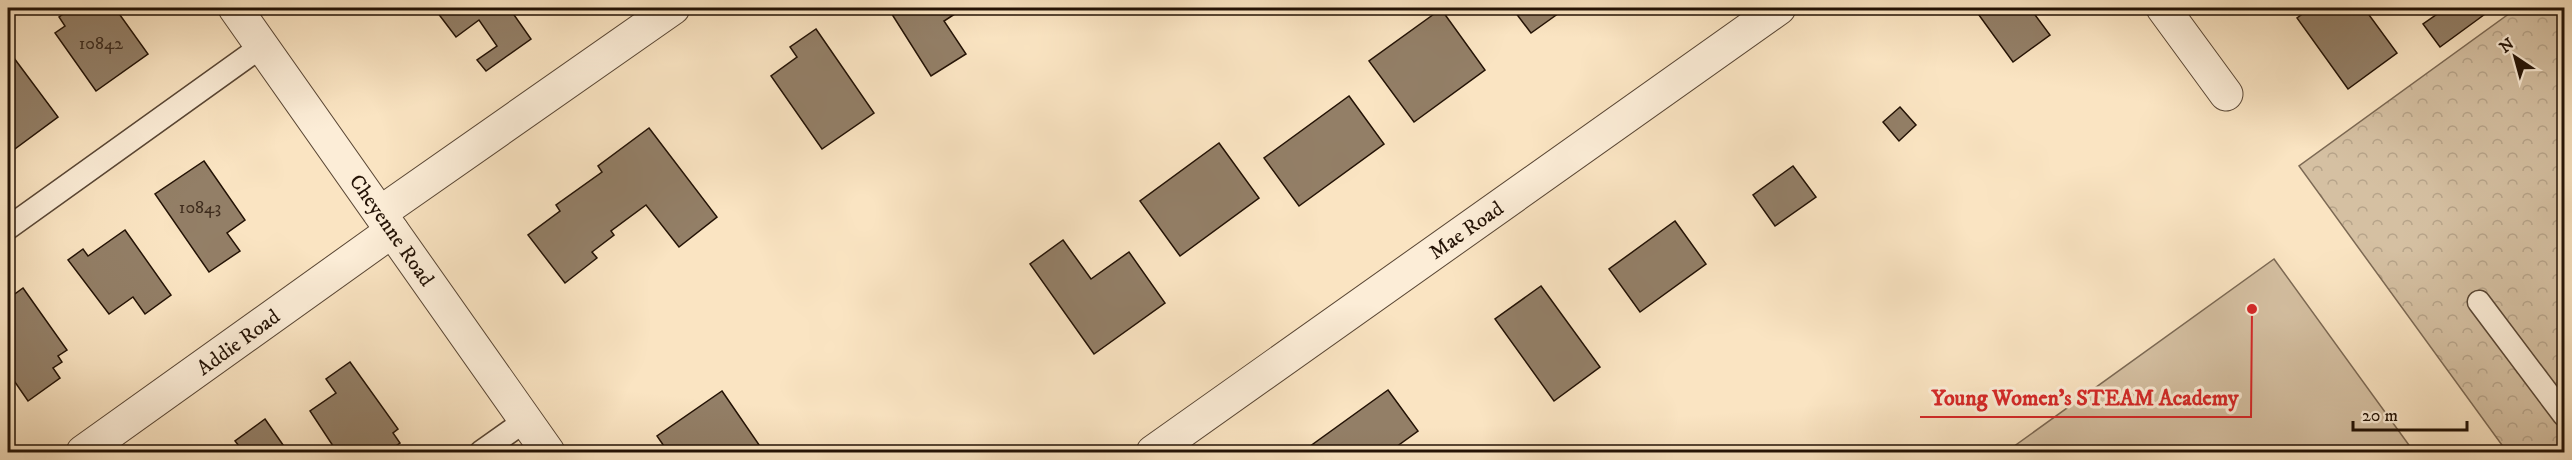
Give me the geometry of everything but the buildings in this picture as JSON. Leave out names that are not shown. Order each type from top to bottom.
[{"type":"street","name":"Cheyenne Road","points":[[235,8],[548,453]]},
{"type":"street","name":"Addie Road","points":[[83,453],[386,222],[673,8]]},
{"type":"street","name":"Mae Road","points":[[1153,453],[1779,8]]},
{"type":"street","points":[[2163,8],[2226,94]]},
{"type":"lane","points":[[8,228],[262,46]]},
{"type":"lane","points":[[2479,302],[2565,415]]},
{"type":"lane","points":[[481,453],[526,420]]},
{"type":"green space","points":[[2517,8],[2564,8],[2564,452],[2507,452],[2299,166]]},
{"type":"green space","points":[[2274,259],[2414,452],[2006,452]]},
{"type":"place","name":"Young Women's STEAM Academy","points":[[2252,309]]}]
